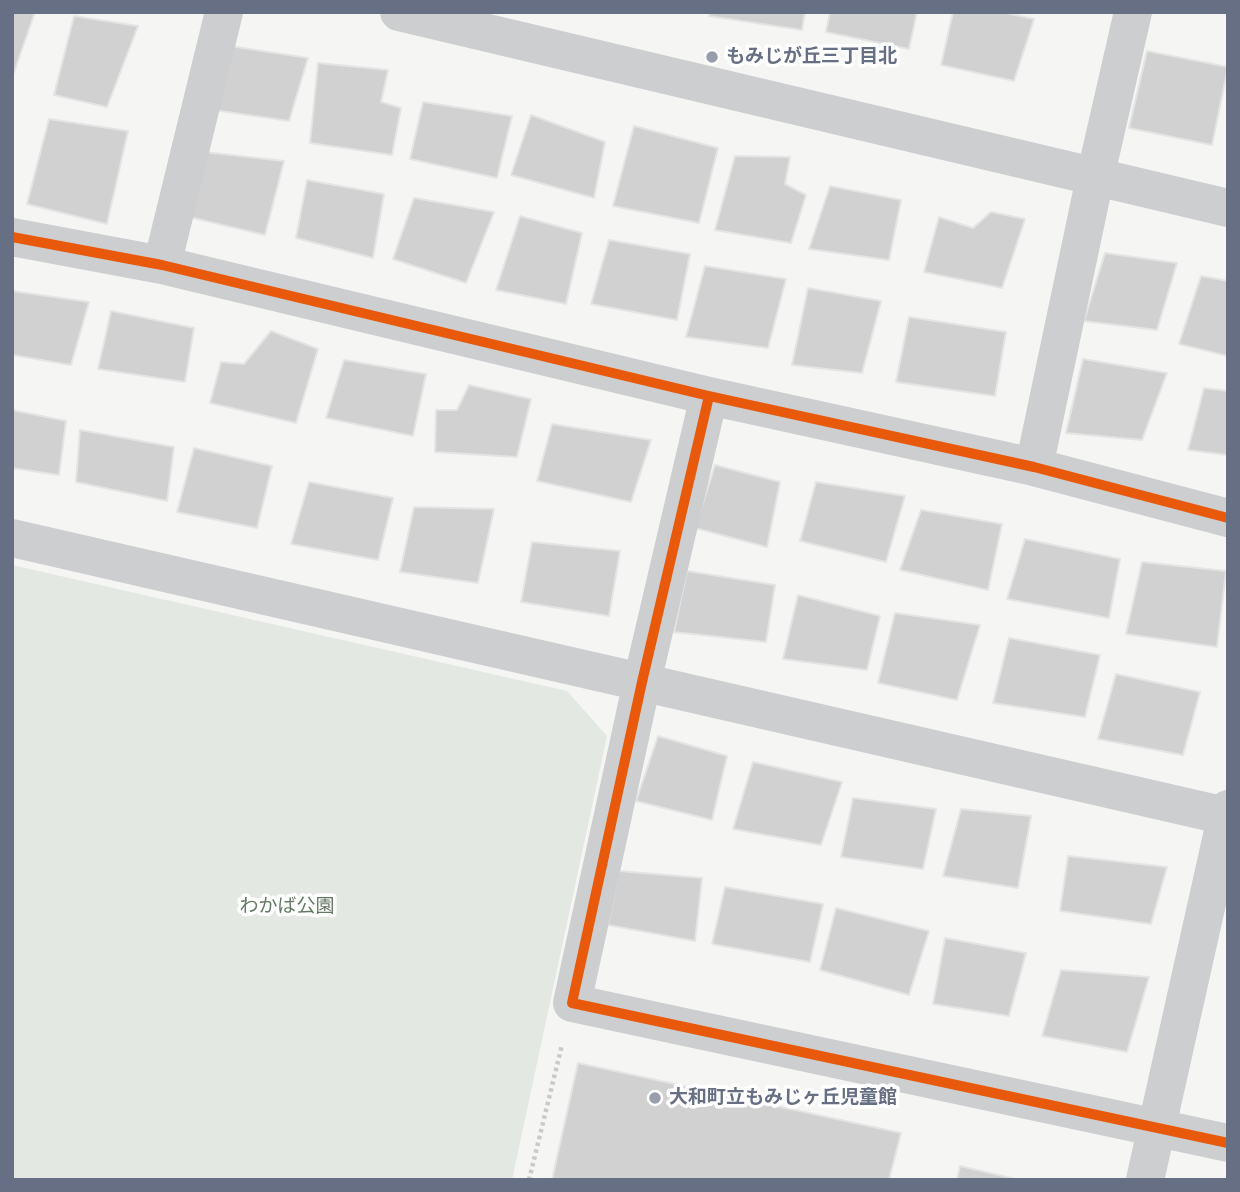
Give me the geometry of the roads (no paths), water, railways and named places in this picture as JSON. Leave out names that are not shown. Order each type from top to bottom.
[{"type":"street","points":[[162,265],[224,12]]},
{"type":"street","points":[[399,12],[1228,208]]},
{"type":"street","points":[[1034,467],[1133,12]]},
{"type":"street","points":[[12,237],[162,265],[709,396],[1034,467],[1228,518]]},
{"type":"street","points":[[709,396],[642,682],[572,1003],[1228,1143]]},
{"type":"street","points":[[12,538],[1227,813],[1146,1180]]},
{"type":"place","name":"もみじが丘三丁目北","points":[[712,57]]},
{"type":"place","name":"大和町立もみじヶ丘児童館","points":[[655,1098]]},
{"type":"park label","name":"わかば公園","points":[[287,907]]}]
